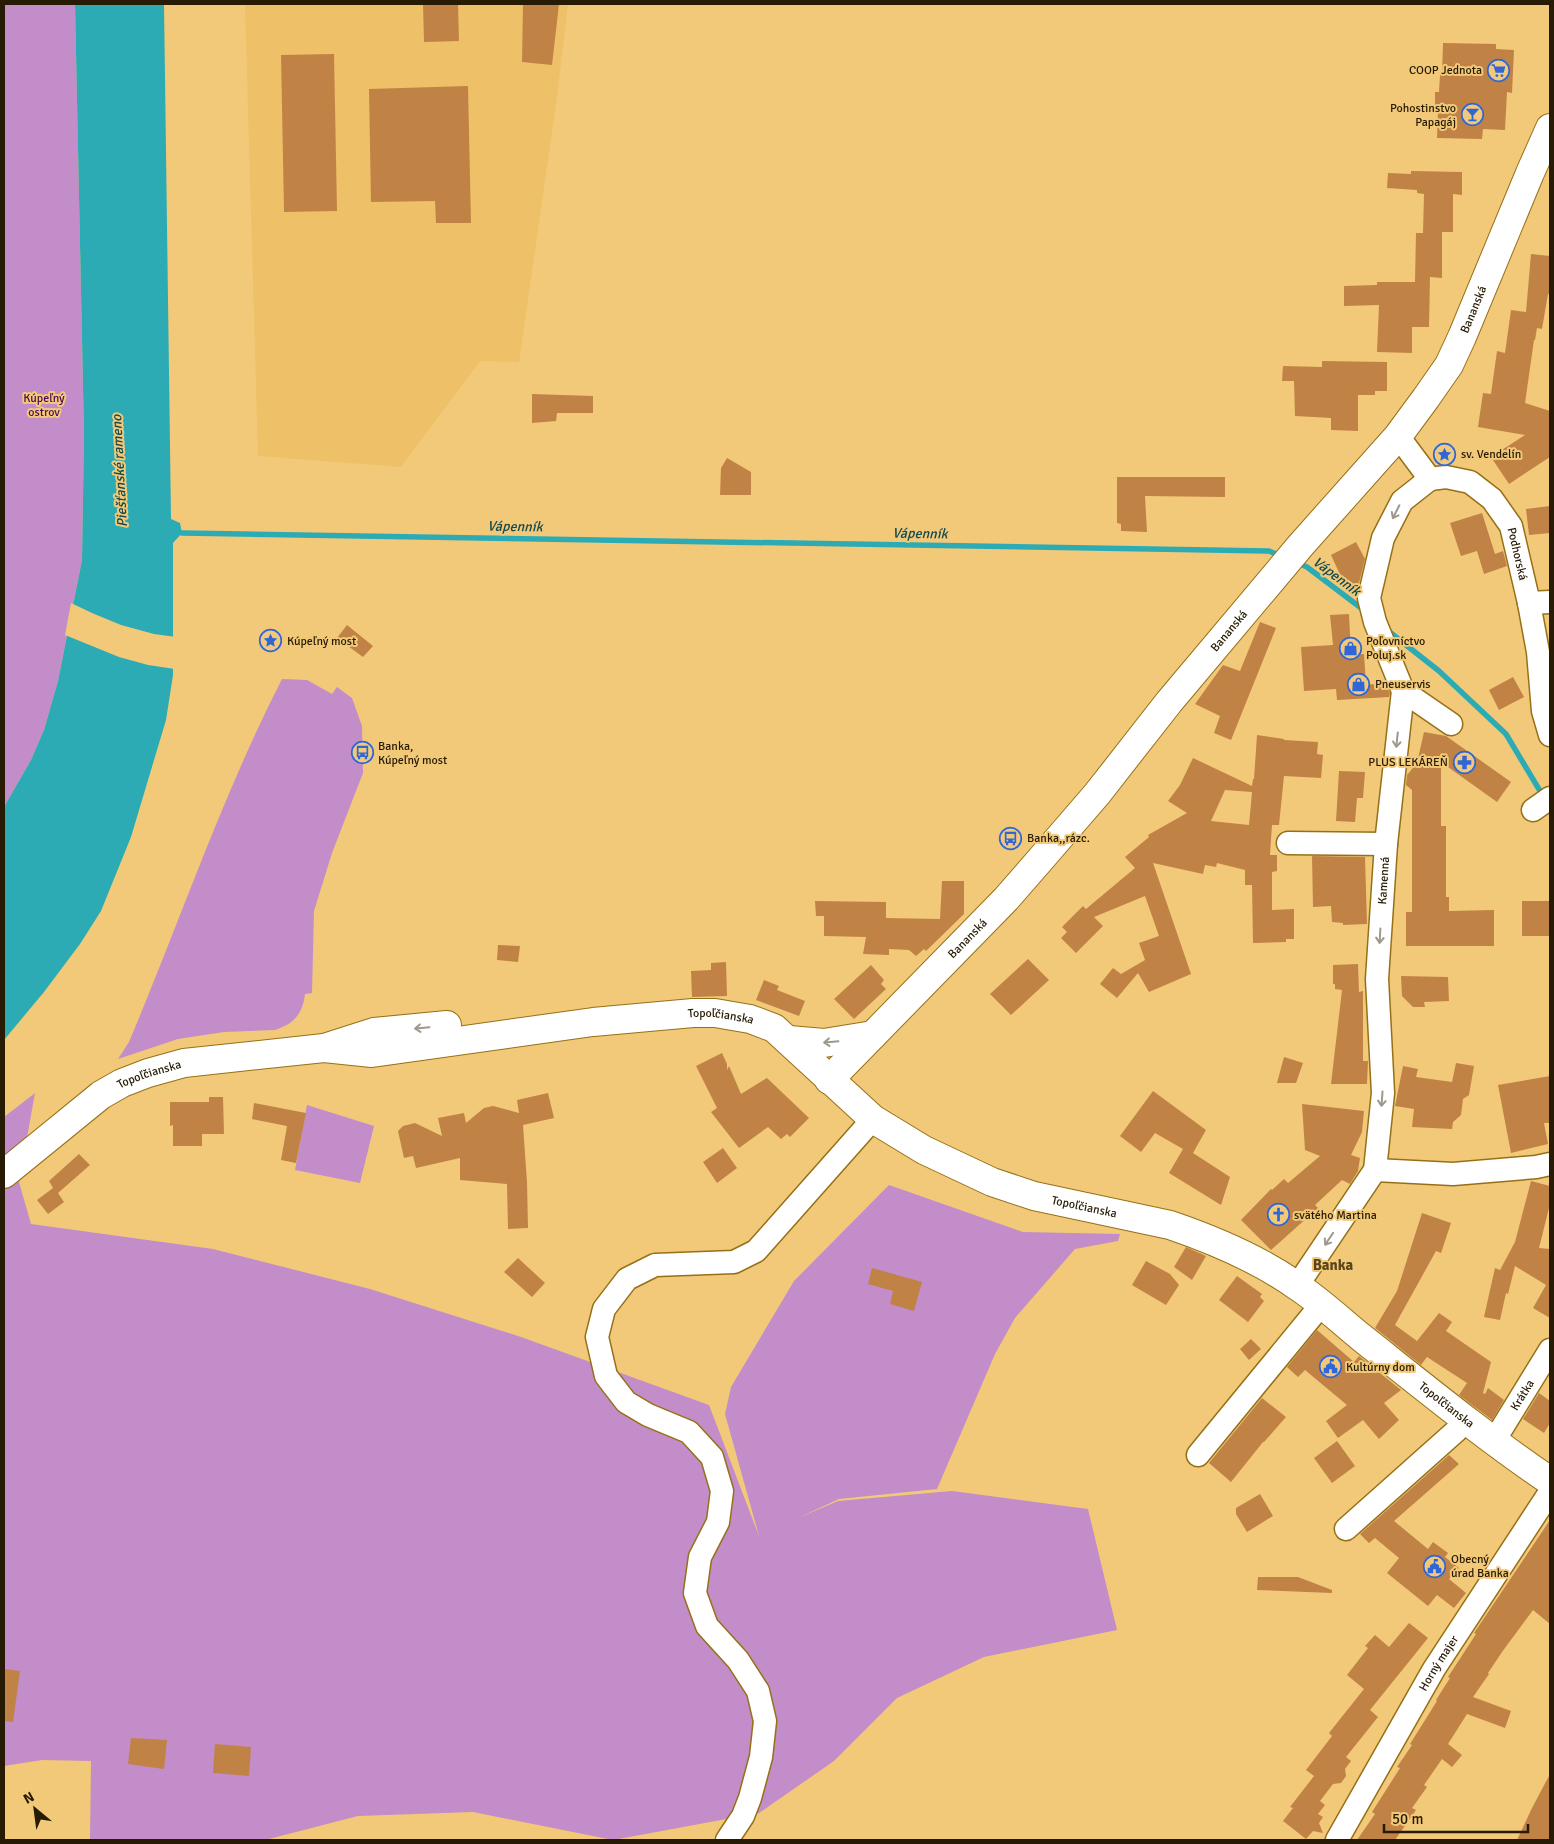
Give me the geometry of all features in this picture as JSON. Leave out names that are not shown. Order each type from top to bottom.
[{"type":"main road","name":"Bananská","points":[[829,1080],[1006,899],[1097,794],[1169,702],[1301,545],[1398,436],[1449,365],[1550,128]]},
{"type":"main road","name":"Topoľčianska","points":[[4,1174],[101,1095],[122,1083],[184,1063],[324,1048],[374,1032],[516,1019],[593,1022],[693,1013],[716,1013],[750,1019],[774,1028],[873,1119],[924,1150],[992,1182],[1034,1196],[1170,1225],[1192,1232],[1236,1251],[1297,1286],[1465,1420],[1550,1481]]},
{"type":"main road","points":[[789,1040],[824,1043],[873,1035]]},
{"type":"street","points":[[1398,436],[1430,479]]},
{"type":"street","name":"Podhorská","points":[[1430,479],[1446,478],[1470,482],[1492,499],[1511,526],[1540,603],[1538,652],[1543,711],[1550,735]]},
{"type":"street","name":"Kamenná","points":[[1297,1286],[1375,1170],[1383,1093],[1377,979],[1386,844],[1403,691],[1375,622],[1369,598],[1384,538],[1402,501],[1430,479]]},
{"type":"street","points":[[1403,691],[1451,724]]},
{"type":"street","points":[[1288,843],[1386,844]]},
{"type":"street","points":[[728,1840],[743,1816],[750,1798],[761,1757],[765,1720],[758,1691],[738,1660],[707,1626],[695,1593],[700,1557],[718,1522],[722,1491],[712,1457],[689,1432],[648,1415],[626,1402],[606,1376],[597,1338],[604,1309],[627,1279],[655,1265],[734,1262],[756,1251],[873,1119]]},
{"type":"street","points":[[1375,1170],[1452,1174],[1536,1167],[1550,1164]]},
{"type":"street","points":[[1198,1455],[1320,1304]]},
{"type":"street","name":"Krátka","points":[[1494,1441],[1550,1350]]},
{"type":"street","points":[[1346,1529],[1456,1431],[1465,1420]]},
{"type":"street","name":"Horný majer","points":[[1336,1840],[1434,1669],[1550,1492]]},
{"type":"shaded area","points":[[245,4],[568,4],[557,97],[519,362],[480,361],[401,467],[258,456]]},
{"type":"green space","name":"Kúpeľný ostrov","points":[[4,4],[75,4],[84,435],[82,560],[58,681],[44,730],[31,760],[4,807]]},
{"type":"green space","points":[[282,679],[307,680],[332,694],[337,687],[352,698],[362,726],[363,773],[332,853],[314,911],[312,993],[305,994],[300,1012],[282,1028],[275,1030],[224,1032],[178,1039],[118,1059],[129,1042],[221,813],[260,723]]},
{"type":"green space","points":[[35,1093],[19,1182],[31,1224],[213,1249],[370,1289],[521,1337],[709,1405],[759,1536],[725,1414],[731,1387],[794,1281],[889,1185],[1023,1232],[1120,1234],[1118,1241],[1075,1249],[1015,1318],[995,1354],[937,1489],[839,1499],[796,1519],[838,1501],[952,1491],[1088,1509],[1117,1630],[984,1657],[897,1698],[834,1761],[759,1813],[613,1840],[473,1812],[358,1816],[265,1840],[90,1840],[91,1761],[42,1760],[4,1766],[4,1117]]},
{"type":"green space","points":[[307,1105],[374,1126],[360,1183],[295,1170]]},
{"type":"water","name":"Piešťanské rameno","points":[[75,4],[164,4],[171,519],[180,523],[182,533],[173,543],[173,675],[166,720],[131,837],[101,911],[80,944],[44,992],[4,1040],[4,807],[31,760],[44,730],[58,681],[82,560],[84,435]]},
{"type":"pier","points":[[71,603],[121,625],[154,634],[176,637],[175,669],[148,665],[119,657],[65,635]]},
{"type":"building","points":[[423,4],[458,4],[459,41],[424,42]]},
{"type":"building","points":[[523,4],[559,4],[552,65],[522,62]]},
{"type":"building","points":[[1443,43],[1496,44],[1496,49],[1514,50],[1512,93],[1507,92],[1505,130],[1483,129],[1482,139],[1437,138],[1438,110],[1435,110],[1435,92],[1439,92],[1440,75],[1442,75]]},
{"type":"building","points":[[334,54],[337,211],[284,212],[281,55]]},
{"type":"building","points":[[468,86],[471,223],[436,223],[435,201],[371,202],[369,89]]},
{"type":"building","points":[[1411,171],[1462,172],[1462,195],[1453,194],[1453,232],[1442,232],[1442,278],[1430,277],[1429,327],[1412,327],[1412,353],[1377,352],[1379,305],[1344,306],[1344,286],[1377,285],[1377,282],[1415,282],[1416,233],[1423,233],[1424,194],[1417,193],[1417,190],[1387,188],[1388,173],[1411,174]]},
{"type":"building","points":[[1531,254],[1550,256],[1550,295],[1548,294],[1542,329],[1537,328],[1534,340],[1525,403],[1550,411],[1550,457],[1509,484],[1491,457],[1525,435],[1478,427],[1483,393],[1491,394],[1497,351],[1505,353],[1511,310],[1526,312]]},
{"type":"building","points":[[1322,361],[1387,362],[1387,391],[1375,391],[1375,395],[1358,395],[1358,431],[1331,430],[1331,418],[1295,416],[1294,381],[1282,381],[1283,366],[1322,367]]},
{"type":"building","points":[[532,394],[593,396],[593,413],[557,413],[556,421],[532,423]]},
{"type":"building","points":[[727,458],[751,472],[751,495],[720,495],[721,468]]},
{"type":"building","points":[[1117,477],[1225,477],[1225,497],[1145,496],[1147,532],[1121,531],[1121,524],[1117,523]]},
{"type":"building","points":[[1550,506],[1550,533],[1529,535],[1526,509]]},
{"type":"building","points":[[1482,513],[1495,554],[1503,551],[1507,566],[1484,574],[1477,551],[1461,556],[1450,523]]},
{"type":"building","points":[[1356,542],[1365,559],[1357,591],[1343,581],[1331,555]]},
{"type":"building","points":[[1349,614],[1351,655],[1364,654],[1366,684],[1386,685],[1390,693],[1389,697],[1337,700],[1336,689],[1304,691],[1301,647],[1333,645],[1330,615]]},
{"type":"building","points":[[1260,622],[1276,628],[1231,740],[1214,733],[1220,716],[1195,704],[1223,665],[1240,671]]},
{"type":"building","points":[[347,625],[373,646],[363,657],[337,638]]},
{"type":"building","points":[[1513,677],[1524,697],[1499,710],[1489,690]]},
{"type":"building","points":[[1424,732],[1446,736],[1511,782],[1497,802],[1441,762],[1441,826],[1446,826],[1446,897],[1449,897],[1449,911],[1494,910],[1494,946],[1406,946],[1406,912],[1412,912],[1412,790],[1406,785],[1407,775],[1417,763]]},
{"type":"building","points":[[1257,735],[1284,740],[1318,742],[1317,754],[1323,755],[1321,778],[1284,776],[1279,825],[1272,825],[1270,855],[1277,855],[1277,871],[1272,872],[1272,910],[1294,909],[1294,939],[1286,939],[1286,942],[1253,943],[1252,885],[1245,885],[1245,870],[1217,863],[1216,867],[1205,865],[1203,874],[1153,863],[1191,974],[1149,992],[1138,973],[1117,998],[1100,984],[1113,968],[1121,974],[1145,960],[1139,943],[1159,936],[1145,896],[1094,917],[1103,926],[1076,953],[1061,938],[1067,932],[1062,927],[1083,906],[1086,909],[1135,868],[1125,857],[1149,837],[1148,835],[1187,813],[1168,801],[1180,785],[1193,758],[1252,786]],"holes":[[[1225,790],[1252,792],[1249,825],[1211,821]]]},
{"type":"building","points":[[1339,771],[1365,772],[1363,798],[1357,798],[1355,822],[1336,821]]},
{"type":"building","points":[[1312,856],[1365,857],[1367,924],[1343,925],[1343,923],[1332,922],[1331,906],[1313,907]]},
{"type":"building","points":[[942,881],[964,881],[964,914],[926,951],[924,949],[916,956],[909,950],[889,949],[889,955],[863,954],[866,937],[824,936],[824,916],[816,916],[815,901],[886,902],[886,918],[940,919]]},
{"type":"building","points":[[1522,901],[1550,901],[1550,936],[1522,936]]},
{"type":"building","points":[[498,945],[520,946],[518,962],[497,960]]},
{"type":"building","points":[[1028,959],[1049,980],[1011,1015],[990,994]]},
{"type":"building","points":[[726,962],[727,996],[692,997],[691,971],[711,970],[711,963]]},
{"type":"building","points":[[1358,964],[1359,992],[1363,991],[1363,1061],[1368,1061],[1367,1084],[1331,1084],[1342,990],[1335,989],[1335,984],[1333,984],[1333,965]]},
{"type":"building","points":[[871,965],[884,980],[881,984],[886,989],[854,1019],[834,999]]},
{"type":"building","points":[[1401,976],[1448,977],[1449,1001],[1424,1002],[1425,1007],[1413,1007],[1402,996]]},
{"type":"building","points":[[764,980],[779,986],[777,990],[805,1001],[799,1016],[756,1000]]},
{"type":"building","points":[[722,1053],[727,1064],[727,1070],[729,1066],[741,1094],[767,1078],[809,1118],[790,1137],[787,1134],[781,1139],[768,1127],[739,1148],[711,1112],[717,1108],[696,1066]]},
{"type":"building","points":[[1284,1057],[1303,1063],[1296,1083],[1277,1083]]},
{"type":"building","points":[[1456,1063],[1474,1066],[1469,1095],[1463,1099],[1461,1115],[1453,1122],[1452,1129],[1412,1127],[1414,1109],[1395,1106],[1403,1066],[1418,1069],[1416,1077],[1452,1082]]},
{"type":"building","points":[[1550,1076],[1550,1123],[1544,1123],[1548,1144],[1511,1153],[1498,1085]]},
{"type":"building","points":[[1153,1091],[1206,1130],[1193,1153],[1230,1177],[1221,1205],[1169,1173],[1183,1149],[1155,1133],[1141,1152],[1120,1136]]},
{"type":"building","points":[[548,1093],[554,1118],[523,1125],[528,1228],[508,1229],[507,1184],[460,1180],[460,1158],[416,1168],[413,1156],[404,1158],[398,1131],[403,1126],[415,1123],[442,1136],[438,1118],[464,1113],[466,1123],[484,1108],[493,1106],[519,1113],[517,1100]]},
{"type":"building","points":[[209,1097],[223,1097],[224,1134],[202,1134],[202,1146],[173,1146],[173,1125],[170,1126],[170,1102],[209,1102]]},
{"type":"building","points":[[254,1103],[306,1113],[296,1163],[281,1160],[287,1126],[252,1119]]},
{"type":"building","points":[[1302,1104],[1364,1111],[1362,1132],[1351,1155],[1360,1158],[1358,1171],[1350,1184],[1342,1180],[1315,1205],[1318,1208],[1271,1250],[1241,1220],[1271,1189],[1284,1179],[1288,1183],[1320,1156],[1305,1150]]},
{"type":"building","points":[[723,1148],[737,1168],[717,1183],[703,1162]]},
{"type":"building","points":[[79,1154],[90,1165],[58,1193],[64,1202],[48,1214],[37,1200],[53,1188],[49,1181]]},
{"type":"building","points":[[1531,1181],[1550,1186],[1550,1204],[1539,1248],[1550,1249],[1550,1318],[1533,1308],[1546,1285],[1515,1266],[1500,1320],[1484,1317],[1495,1268],[1500,1270],[1515,1242]]},
{"type":"building","points":[[1422,1213],[1451,1223],[1441,1253],[1436,1251],[1395,1325],[1417,1341],[1439,1313],[1452,1322],[1446,1331],[1491,1362],[1483,1393],[1485,1394],[1488,1388],[1504,1400],[1492,1420],[1459,1395],[1467,1383],[1427,1357],[1421,1365],[1375,1328],[1397,1291]]},
{"type":"building","points":[[1186,1247],[1206,1256],[1192,1280],[1174,1267]]},
{"type":"building","points":[[518,1258],[545,1283],[532,1297],[504,1272]]},
{"type":"building","points":[[1146,1261],[1170,1274],[1179,1285],[1166,1305],[1132,1285]]},
{"type":"building","points":[[872,1268],[922,1282],[914,1311],[890,1304],[893,1291],[868,1284]]},
{"type":"building","points":[[1237,1276],[1262,1294],[1260,1297],[1264,1301],[1248,1322],[1219,1300]]},
{"type":"building","points":[[1317,1330],[1354,1362],[1359,1356],[1401,1390],[1384,1403],[1399,1420],[1379,1439],[1363,1420],[1338,1438],[1326,1421],[1347,1405],[1305,1370],[1298,1377],[1287,1367]]},
{"type":"building","points":[[1251,1339],[1261,1349],[1249,1360],[1240,1349]]},
{"type":"building","points":[[1539,1393],[1550,1401],[1550,1423],[1544,1433],[1523,1419]]},
{"type":"building","points":[[1262,1398],[1286,1417],[1231,1482],[1209,1463]]},
{"type":"building","points":[[1337,1441],[1355,1466],[1332,1483],[1314,1458]]},
{"type":"building","points":[[1449,1455],[1459,1464],[1394,1521],[1428,1549],[1433,1542],[1448,1553],[1445,1557],[1459,1568],[1449,1579],[1466,1593],[1454,1608],[1437,1595],[1428,1606],[1387,1573],[1399,1558],[1375,1538],[1369,1543],[1360,1534]]},
{"type":"building","points":[[1260,1494],[1273,1516],[1247,1532],[1236,1514],[1236,1508]]},
{"type":"building","points":[[1550,1520],[1550,1624],[1533,1610],[1502,1652],[1473,1697],[1511,1711],[1505,1728],[1467,1714],[1448,1744],[1462,1755],[1452,1767],[1442,1759],[1424,1785],[1427,1787],[1412,1808],[1416,1810],[1395,1840],[1357,1840],[1375,1814],[1372,1812],[1400,1768],[1397,1767],[1437,1701],[1450,1678],[1448,1677],[1476,1634],[1474,1633]]},
{"type":"building","points":[[1258,1577],[1298,1577],[1332,1590],[1332,1593],[1257,1590]]},
{"type":"building","points":[[1409,1623],[1428,1638],[1370,1710],[1378,1717],[1346,1757],[1351,1761],[1345,1769],[1346,1776],[1341,1783],[1333,1784],[1320,1801],[1325,1805],[1318,1814],[1323,1817],[1319,1823],[1323,1833],[1313,1831],[1306,1839],[1283,1821],[1293,1808],[1290,1807],[1314,1776],[1306,1770],[1332,1736],[1329,1733],[1364,1689],[1347,1675],[1368,1648],[1365,1646],[1375,1635],[1389,1647]]},
{"type":"building","points":[[4,1669],[20,1671],[13,1722],[4,1721]]},
{"type":"building","points":[[131,1738],[167,1740],[164,1769],[128,1764]]},
{"type":"building","points":[[215,1744],[251,1747],[249,1776],[213,1773]]},
{"type":"building","points":[[1550,1774],[1550,1840],[1517,1840],[1532,1808]]},
{"type":"waterway","name":"Vápenník","points":[[182,533],[1269,551],[1281,556]]},
{"type":"waterway","name":"Vápenník","points":[[1297,563],[1307,567],[1365,611]]},
{"type":"waterway","name":"Vápenník","points":[[1387,630],[1439,671],[1506,734],[1543,796]]},
{"type":"place","name":"COOP Jednota","points":[[1498,70]]},
{"type":"place","name":"Pohostinstvo Papagáj","points":[[1472,115]]},
{"type":"place","name":"sv. Vendelín","points":[[1445,454]]},
{"type":"place","name":"Kúpeľný most","points":[[271,641]]},
{"type":"place","name":"Poľovníctvo Poluj.sk","points":[[1350,648]]},
{"type":"place","name":"Pneuservis","points":[[1359,684]]},
{"type":"place","name":"Banka, Kúpeľný most","points":[[362,753]]},
{"type":"place","name":"PLUS LEKÁREŇ","points":[[1464,762]]},
{"type":"place","name":"Banka,,rázc.","points":[[1011,838]]},
{"type":"place","name":"svätého Martina","points":[[1278,1215]]},
{"type":"place","name":"Kultúrny dom","points":[[1330,1367]]},
{"type":"place","name":"Obecný úrad Banka","points":[[1435,1566]]},
{"type":"district","name":"Banka","points":[[1333,1265]]}]
